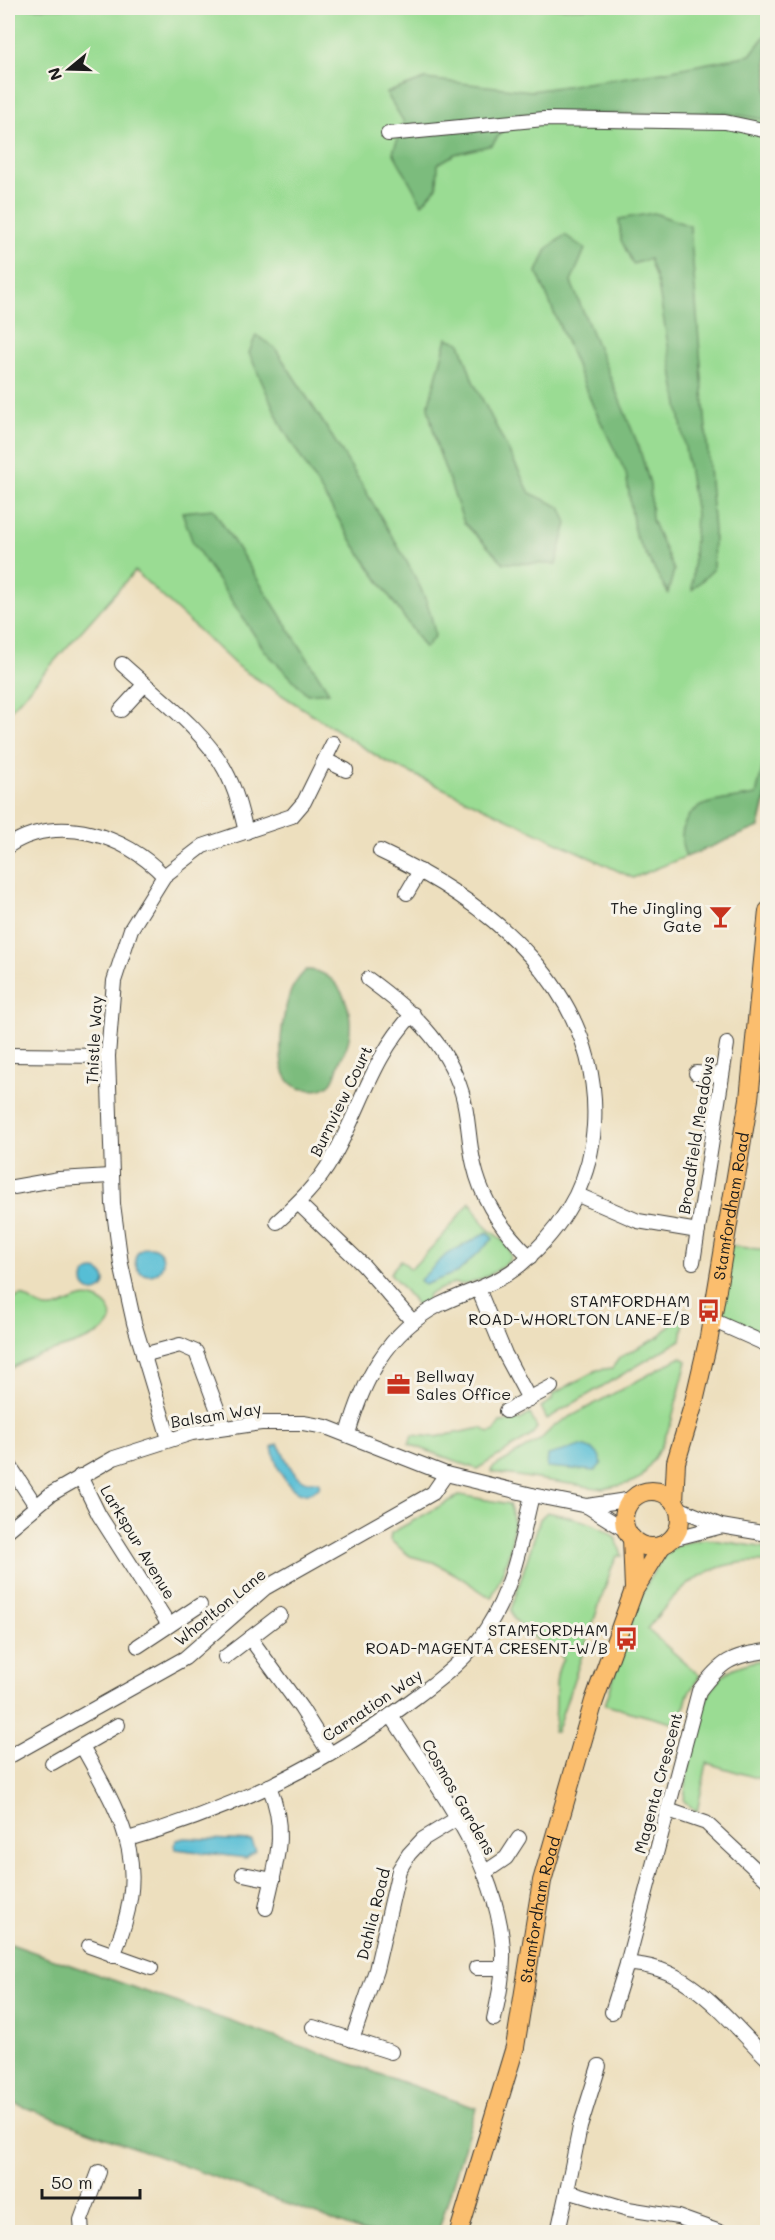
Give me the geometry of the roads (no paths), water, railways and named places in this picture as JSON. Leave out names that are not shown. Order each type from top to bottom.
[{"type":"main road","name":"Stamfordham Road","points":[[676,1505],[676,1462],[693,1406],[712,1320],[749,1099],[768,911]]},
{"type":"main road","name":"Stamfordham Road","points":[[640,1496],[676,1462]]},
{"type":"main road","points":[[662,1493],[676,1505],[680,1525],[667,1542],[646,1546],[629,1534],[625,1514],[640,1496],[662,1493]]},
{"type":"main road","name":"Stamfordham Road","points":[[629,1534],[634,1590]]},
{"type":"main road","name":"Stamfordham Road","points":[[459,2232],[515,2048],[538,1904],[550,1849],[598,1687],[634,1590],[667,1542]]},
{"type":"street","points":[[388,134],[544,120],[725,122],[768,131]]},
{"type":"street","points":[[122,664],[202,739],[217,757],[233,787],[246,832]]},
{"type":"street","points":[[121,710],[144,685]]},
{"type":"street","name":"Thistle Way","points":[[168,1439],[143,1355],[121,1264],[111,1176],[108,1056],[111,1000],[118,965],[139,912],[164,876],[203,846],[292,816],[304,802],[333,744]]},
{"type":"street","points":[[325,760],[346,771]]},
{"type":"street","points":[[8,846],[43,832],[77,830],[131,847],[164,876]]},
{"type":"street","points":[[348,1434],[359,1398],[371,1371],[391,1344],[413,1322],[440,1305],[479,1291],[511,1272],[530,1257],[555,1229],[578,1195],[591,1154],[595,1095],[588,1056],[574,1016],[554,982],[529,954],[467,902],[420,871],[380,851]]},
{"type":"street","points":[[407,893],[420,871]]},
{"type":"street","points":[[368,979],[413,1014],[438,1043],[456,1078],[465,1105],[474,1165],[490,1208],[508,1233],[530,1257]]},
{"type":"street","name":"Burnview Court","points":[[278,1222],[298,1203],[332,1159],[378,1059],[413,1014]]},
{"type":"street","name":"Broadfield Meadows","points":[[693,1262],[727,1044]]},
{"type":"street","points":[[8,1054],[108,1056]]},
{"type":"street","points":[[696,1072],[722,1075]]},
{"type":"street","points":[[8,1188],[59,1179],[111,1176]]},
{"type":"street","name":"Broadfield Meadows","points":[[578,1195],[638,1221],[698,1231]]},
{"type":"street","points":[[298,1203],[363,1265],[413,1322]]},
{"type":"street","points":[[479,1291],[505,1354],[529,1399]]},
{"type":"street","points":[[712,1320],[768,1345]]},
{"type":"street","points":[[143,1355],[180,1345],[196,1352],[224,1427]]},
{"type":"street","points":[[506,1411],[551,1387]]},
{"type":"street","name":"Balsam Way","points":[[8,1530],[36,1506],[80,1476],[123,1455],[168,1439],[224,1427],[261,1423],[303,1423],[348,1434],[446,1474],[587,1506],[640,1496]]},
{"type":"street","points":[[8,1463],[36,1506]]},
{"type":"street","name":"Whorlton Lane","points":[[8,1757],[191,1654],[265,1588],[433,1493],[446,1474]]},
{"type":"street","name":"Larkspur Avenue","points":[[80,1476],[99,1515],[169,1625]]},
{"type":"street","name":"Carnation Way","points":[[128,1839],[201,1815],[269,1786],[330,1754],[392,1715],[449,1672],[487,1629],[512,1576],[532,1495]]},
{"type":"street","points":[[676,1505],[721,1526],[768,1534]]},
{"type":"street","name":"Balsam Way","points":[[587,1506],[629,1534]]},
{"type":"street","points":[[667,1542],[721,1526]]},
{"type":"street","name":"Larkspur Avenue","points":[[138,1646],[200,1605]]},
{"type":"street","points":[[225,1657],[280,1615]]},
{"type":"street","points":[[250,1638],[301,1708],[330,1754]]},
{"type":"street","name":"Magenta Crescent","points":[[612,2012],[627,1964],[699,1691],[716,1669],[734,1657],[768,1651]]},
{"type":"street","name":"Cosmos Gardens","points":[[392,1715],[456,1819],[484,1873],[499,1922],[502,1968],[494,2019]]},
{"type":"street","points":[[52,1763],[118,1725]]},
{"type":"street","points":[[82,1746],[117,1808],[128,1839],[132,1863],[131,1898],[124,1929],[113,1956]]},
{"type":"street","points":[[266,1908],[281,1836],[279,1815],[269,1786]]},
{"type":"street","points":[[668,1810],[705,1822],[768,1881]]},
{"type":"street","name":"Dahlia Road","points":[[352,2040],[376,1970],[399,1870],[409,1854],[423,1839],[456,1819]]},
{"type":"street","points":[[484,1873],[506,1858],[519,1838]]},
{"type":"street","points":[[243,1874],[273,1880]]},
{"type":"street","points":[[89,1946],[152,1968]]},
{"type":"street","points":[[627,1964],[644,1964],[679,1976],[720,2010],[766,2055]]},
{"type":"street","points":[[476,1968],[502,1968]]},
{"type":"street","points":[[313,2027],[391,2052]]},
{"type":"street","points":[[558,2232],[580,2127],[599,2066]]},
{"type":"street","points":[[82,2232],[81,2220],[99,2172]]},
{"type":"street","points":[[567,2192],[628,2209],[678,2217],[720,2232]]},
{"type":"water","points":[[488,1232],[493,1239],[458,1272],[424,1285],[420,1280],[447,1254]]},
{"type":"water","points":[[149,1247],[159,1251],[163,1261],[159,1271],[149,1275],[139,1271],[135,1261],[139,1251]]},
{"type":"water","points":[[94,1270],[102,1273],[105,1281],[102,1289],[94,1292],[86,1289],[83,1281],[86,1273]]},
{"type":"water","points":[[278,1444],[297,1476],[305,1481],[320,1483],[319,1488],[309,1493],[301,1493],[293,1489],[277,1465],[272,1447]]},
{"type":"water","points":[[581,1446],[592,1450],[599,1456],[602,1463],[595,1471],[547,1467],[548,1455]]},
{"type":"water","points":[[185,1838],[252,1841],[256,1851],[246,1858],[176,1849],[174,1845],[177,1840]]},
{"type":"place","name":"The Jingling Gate","points":[[720,917]]},
{"type":"place","name":"STAMFORDHAM ROAD-WHORLTON LANE-E/B","points":[[708,1310]]},
{"type":"place","name":"Bellway Sales Office","points":[[398,1385]]},
{"type":"place","name":"STAMFORDHAM ROAD-MAGENTA CRESENT-W/B","points":[[626,1639]]}]
